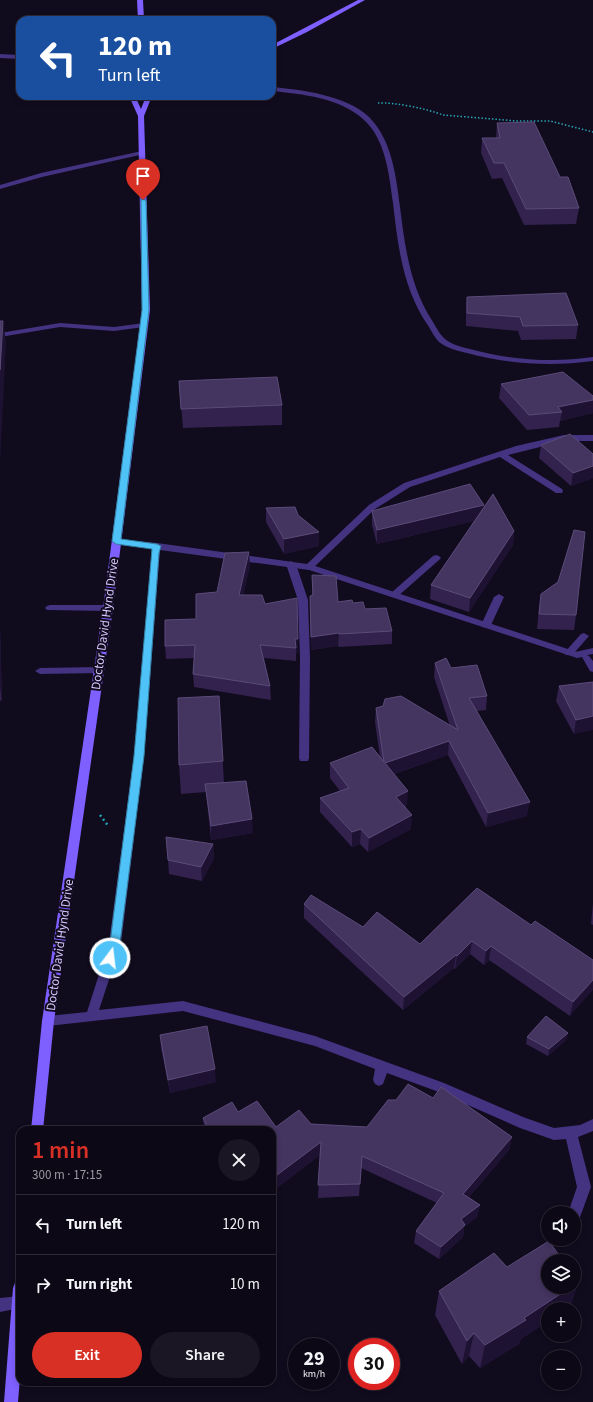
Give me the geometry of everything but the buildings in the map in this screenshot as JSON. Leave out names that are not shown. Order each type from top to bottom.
[{"type":"main road","points":[[140,0],[141,16]]},
{"type":"main road","points":[[276,45],[306,31],[362,0]]},
{"type":"main road","name":"Doctor David Hynd Drive","points":[[37,1126],[48,1021],[108,608],[146,310],[141,116],[134,100]]},
{"type":"main road","name":"Doctor David Hynd Drive","points":[[141,116],[147,100]]},
{"type":"main road","points":[[11,1402],[16,1335]]},
{"type":"street","points":[[0,56],[16,57]]},
{"type":"street","points":[[276,90],[309,94],[328,99],[359,112],[374,127],[390,158],[405,269],[422,313],[444,342],[477,353],[512,361],[560,363],[593,359]]},
{"type":"street","points":[[0,187],[41,175],[142,154]]},
{"type":"street","points":[[0,335],[60,325],[114,329],[144,325]]},
{"type":"street","points":[[309,567],[372,507],[407,486],[501,454],[564,438],[593,438]]},
{"type":"street","points":[[501,454],[559,491]]},
{"type":"street","points":[[116,541],[309,567],[486,625],[581,654],[593,669]]},
{"type":"street","points":[[92,1016],[116,935],[139,756],[155,553],[157,546]]},
{"type":"street","points":[[394,595],[436,558]]},
{"type":"street","points":[[291,564],[303,600],[305,658],[304,758]]},
{"type":"street","points":[[486,625],[499,597]]},
{"type":"street","points":[[50,608],[108,608]]},
{"type":"street","points":[[581,654],[584,636]]},
{"type":"street","points":[[40,671],[99,670]]},
{"type":"street","points":[[48,1021],[183,1006],[315,1041],[440,1087],[520,1122],[554,1134],[582,1131],[593,1125]]},
{"type":"street","points":[[379,1080],[382,1066]]},
{"type":"street","points":[[571,1133],[584,1188],[578,1206]]},
{"type":"street","points":[[0,1305],[16,1297]]},
{"type":"path","points":[[372,102],[380,104],[390,102],[432,111],[443,115],[517,121],[550,121],[593,132]]},
{"type":"route","points":[[110,958],[115,943],[139,756],[155,553],[157,546],[116,541],[146,310],[143,200]]}]
